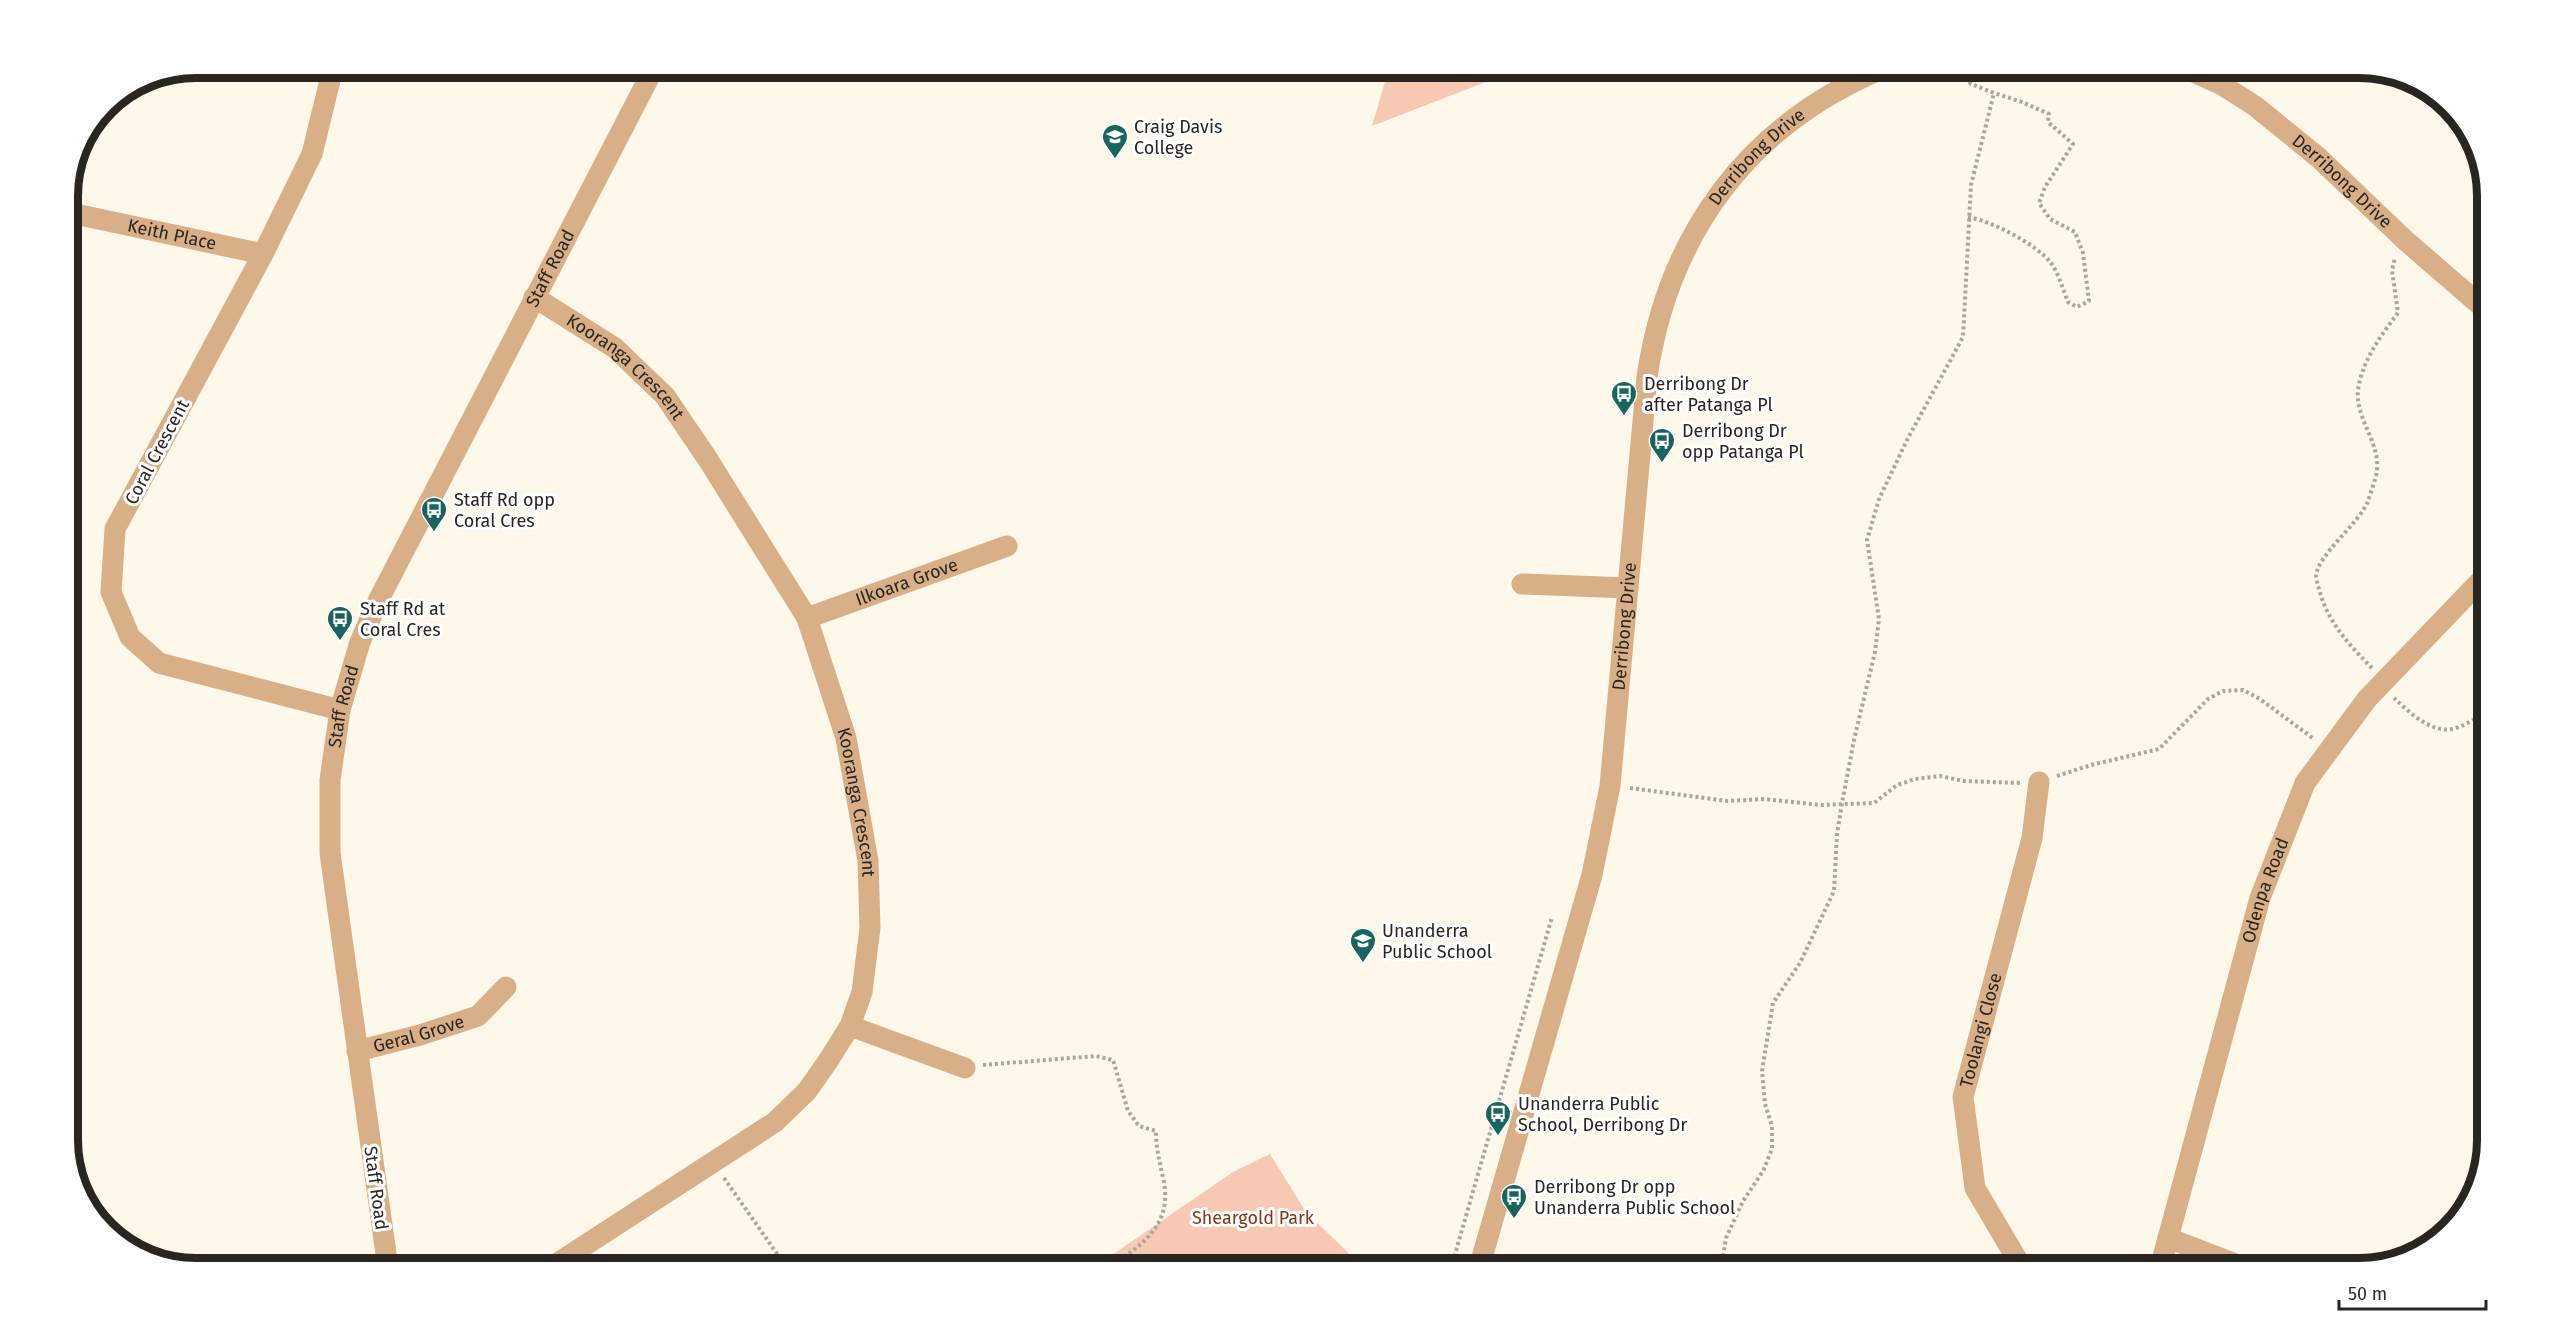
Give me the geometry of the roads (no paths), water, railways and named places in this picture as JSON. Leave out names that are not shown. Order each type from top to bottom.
[{"type":"street","name":"Coral Crescent","points":[[331,78],[312,154],[264,254],[115,529],[111,592],[130,637],[159,663],[340,710]]},
{"type":"street","name":"Staff Road","points":[[386,1258],[330,853],[330,780],[340,710],[360,642],[378,601],[649,78]]},
{"type":"street","name":"Derribong Drive","points":[[1482,1258],[1593,875],[1610,786],[1650,353],[1664,299],[1686,247],[1723,188],[1756,150],[1834,92],[1863,78]]},
{"type":"street","name":"Derribong Drive","points":[[2229,78],[2255,106],[2319,158],[2406,241],[2477,302]]},
{"type":"street","name":"Keith Place","points":[[80,215],[264,254]]},
{"type":"street","name":"Kooranga Crescent","points":[[534,297],[615,348],[665,396],[707,458],[807,618],[846,738],[868,861],[870,928],[862,992],[850,1026],[807,1091],[775,1122],[567,1258]]},
{"type":"street","name":"Ilkoara Grove","points":[[807,618],[1007,546]]},
{"type":"street","points":[[1522,584],[1628,588]]},
{"type":"street","name":"Odenpa Road","points":[[2163,1258],[2260,898],[2305,783],[2367,699],[2477,584]]},
{"type":"street","name":"Toolangi Close","points":[[2015,1258],[1975,1188],[1963,1097],[2032,838],[2039,782]]},
{"type":"street","name":"Geral Grove","points":[[357,1051],[420,1035],[478,1016],[506,987]]},
{"type":"street","points":[[850,1026],[965,1068]]},
{"type":"street","points":[[2168,1238],[2218,1258]]},
{"type":"place","name":"Craig Davis College","points":[[1115,160]]},
{"type":"place","name":"Derribong Dr after Patanga Pl","points":[[1624,417]]},
{"type":"place","name":"Derribong Dr opp Patanga Pl","points":[[1662,464]]},
{"type":"place","name":"Staff Rd opp Coral Cres","points":[[434,533]]},
{"type":"place","name":"Staff Rd at Coral Cres","points":[[340,642]]},
{"type":"place","name":"Unanderra Public School","points":[[1363,964]]},
{"type":"place","name":"Unanderra Public School, Derribong Dr","points":[[1498,1137]]},
{"type":"place","name":"Derribong Dr opp Unanderra Public School","points":[[1514,1220]]},
{"type":"park label","name":"Sheargold Park","points":[[1253,1218]]}]
